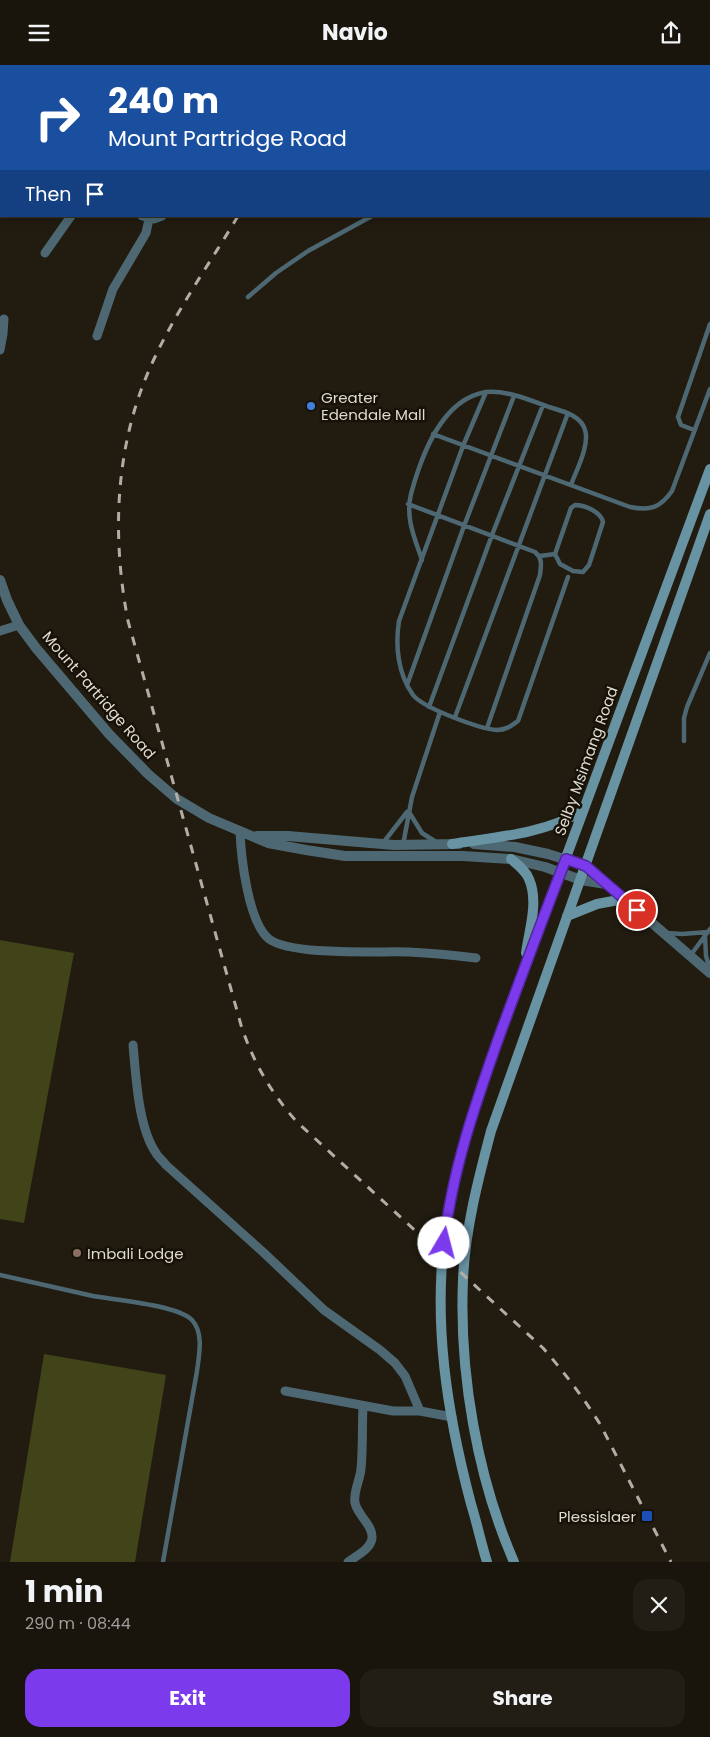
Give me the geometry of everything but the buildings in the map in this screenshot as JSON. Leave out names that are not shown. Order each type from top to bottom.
[{"type":"main road","name":"Selby Msimang Road","points":[[487,1562],[460,1460],[441,1349],[441,1277],[446,1228],[456,1170],[482,1085],[522,974],[710,469]]},
{"type":"main road","points":[[514,1562],[486,1485],[474,1432],[464,1337],[463,1289],[468,1237],[477,1186],[491,1131],[710,514]]},
{"type":"main road","points":[[452,844],[534,831],[566,821],[583,811]]},
{"type":"main road","points":[[511,859],[524,870],[529,879],[533,896],[533,909],[522,974]]},
{"type":"main road","points":[[568,917],[596,905],[624,899]]},
{"type":"street","points":[[45,253],[70,217]]},
{"type":"street","points":[[97,336],[113,289],[146,233],[145,217],[160,217]]},
{"type":"street","points":[[0,351],[4,319]]},
{"type":"street","name":"Mount Partridge Road","points":[[0,579],[7,600],[19,625],[36,648],[109,734],[148,774],[177,799],[209,818],[268,843],[325,853],[345,856],[472,856],[511,859],[545,867],[581,880],[606,884]]},
{"type":"street","points":[[0,631],[19,625]]},
{"type":"street","points":[[240,831],[241,858],[251,902],[257,920],[269,939],[292,948],[302,949],[407,952],[476,958]]},
{"type":"street","name":"Mount Partridge Road","points":[[254,836],[288,836],[403,845],[484,844],[515,847],[566,859],[586,866],[710,972]]},
{"type":"street","points":[[133,1045],[142,1113],[148,1136],[155,1152],[166,1165],[324,1310],[395,1363],[405,1376],[420,1411]]},
{"type":"street","points":[[285,1391],[393,1411],[420,1411],[452,1417]]},
{"type":"street","points":[[348,1562],[366,1549],[372,1540],[370,1529],[355,1501],[362,1462],[362,1406]]},
{"type":"lane","points":[[248,297],[276,273],[308,251],[370,217]]},
{"type":"lane","points":[[694,431],[681,425],[678,417],[710,324]]},
{"type":"lane","points":[[433,434],[630,507],[646,508],[658,506],[665,501],[672,491],[710,389]]},
{"type":"lane","points":[[422,560],[411,527],[408,505],[414,483],[433,434],[454,407],[467,398],[486,392],[497,392],[568,413],[582,422],[586,443],[571,485]]},
{"type":"lane","points":[[486,392],[463,446],[399,621],[396,638],[398,655],[407,686],[415,697],[440,712],[487,728],[499,730],[508,728],[518,721],[568,577]]},
{"type":"lane","points":[[407,686],[464,526],[514,396]]},
{"type":"lane","points":[[429,707],[518,466],[543,405]]},
{"type":"lane","points":[[455,717],[568,413]]},
{"type":"lane","points":[[408,505],[520,545],[535,552],[542,561],[540,575],[487,728]]},
{"type":"lane","points":[[579,505],[598,513],[603,523],[589,565],[583,571],[573,571],[560,564],[555,554],[572,508],[579,505]]},
{"type":"lane","points":[[540,556],[555,554]]},
{"type":"lane","points":[[684,741],[684,718],[710,653]]},
{"type":"lane","points":[[403,856],[409,811],[419,773],[440,712]]},
{"type":"lane","points":[[382,844],[409,811]]},
{"type":"lane","points":[[409,811],[422,833],[440,844]]},
{"type":"lane","points":[[663,932],[682,934],[708,932]]},
{"type":"lane","points":[[690,956],[708,932]]},
{"type":"lane","points":[[708,932],[706,956],[710,972]]},
{"type":"lane","points":[[0,1275],[93,1296],[164,1308],[181,1313],[191,1319],[196,1326],[199,1334],[200,1349],[197,1371],[163,1562]]},
{"type":"green space","points":[[0,940],[74,953],[24,1223],[0,1219]]},
{"type":"green space","points":[[44,1354],[166,1375],[135,1562],[10,1562]]},
{"type":"railway","points":[[237,217],[164,339],[142,389],[124,454],[120,487],[119,554],[128,621],[241,1025],[251,1052],[264,1077],[279,1100],[297,1122],[543,1348],[558,1366],[600,1424],[671,1562]]},
{"type":"place","name":"Greater Edendale Mall","points":[[311,406]]},
{"type":"place","name":"Imbali Lodge","points":[[77,1253]]},
{"type":"place","name":"Plessislaer","points":[[647,1516]]},
{"type":"route","points":[[444,1243],[456,1170],[476,1102],[566,859],[586,866],[637,910]]}]
